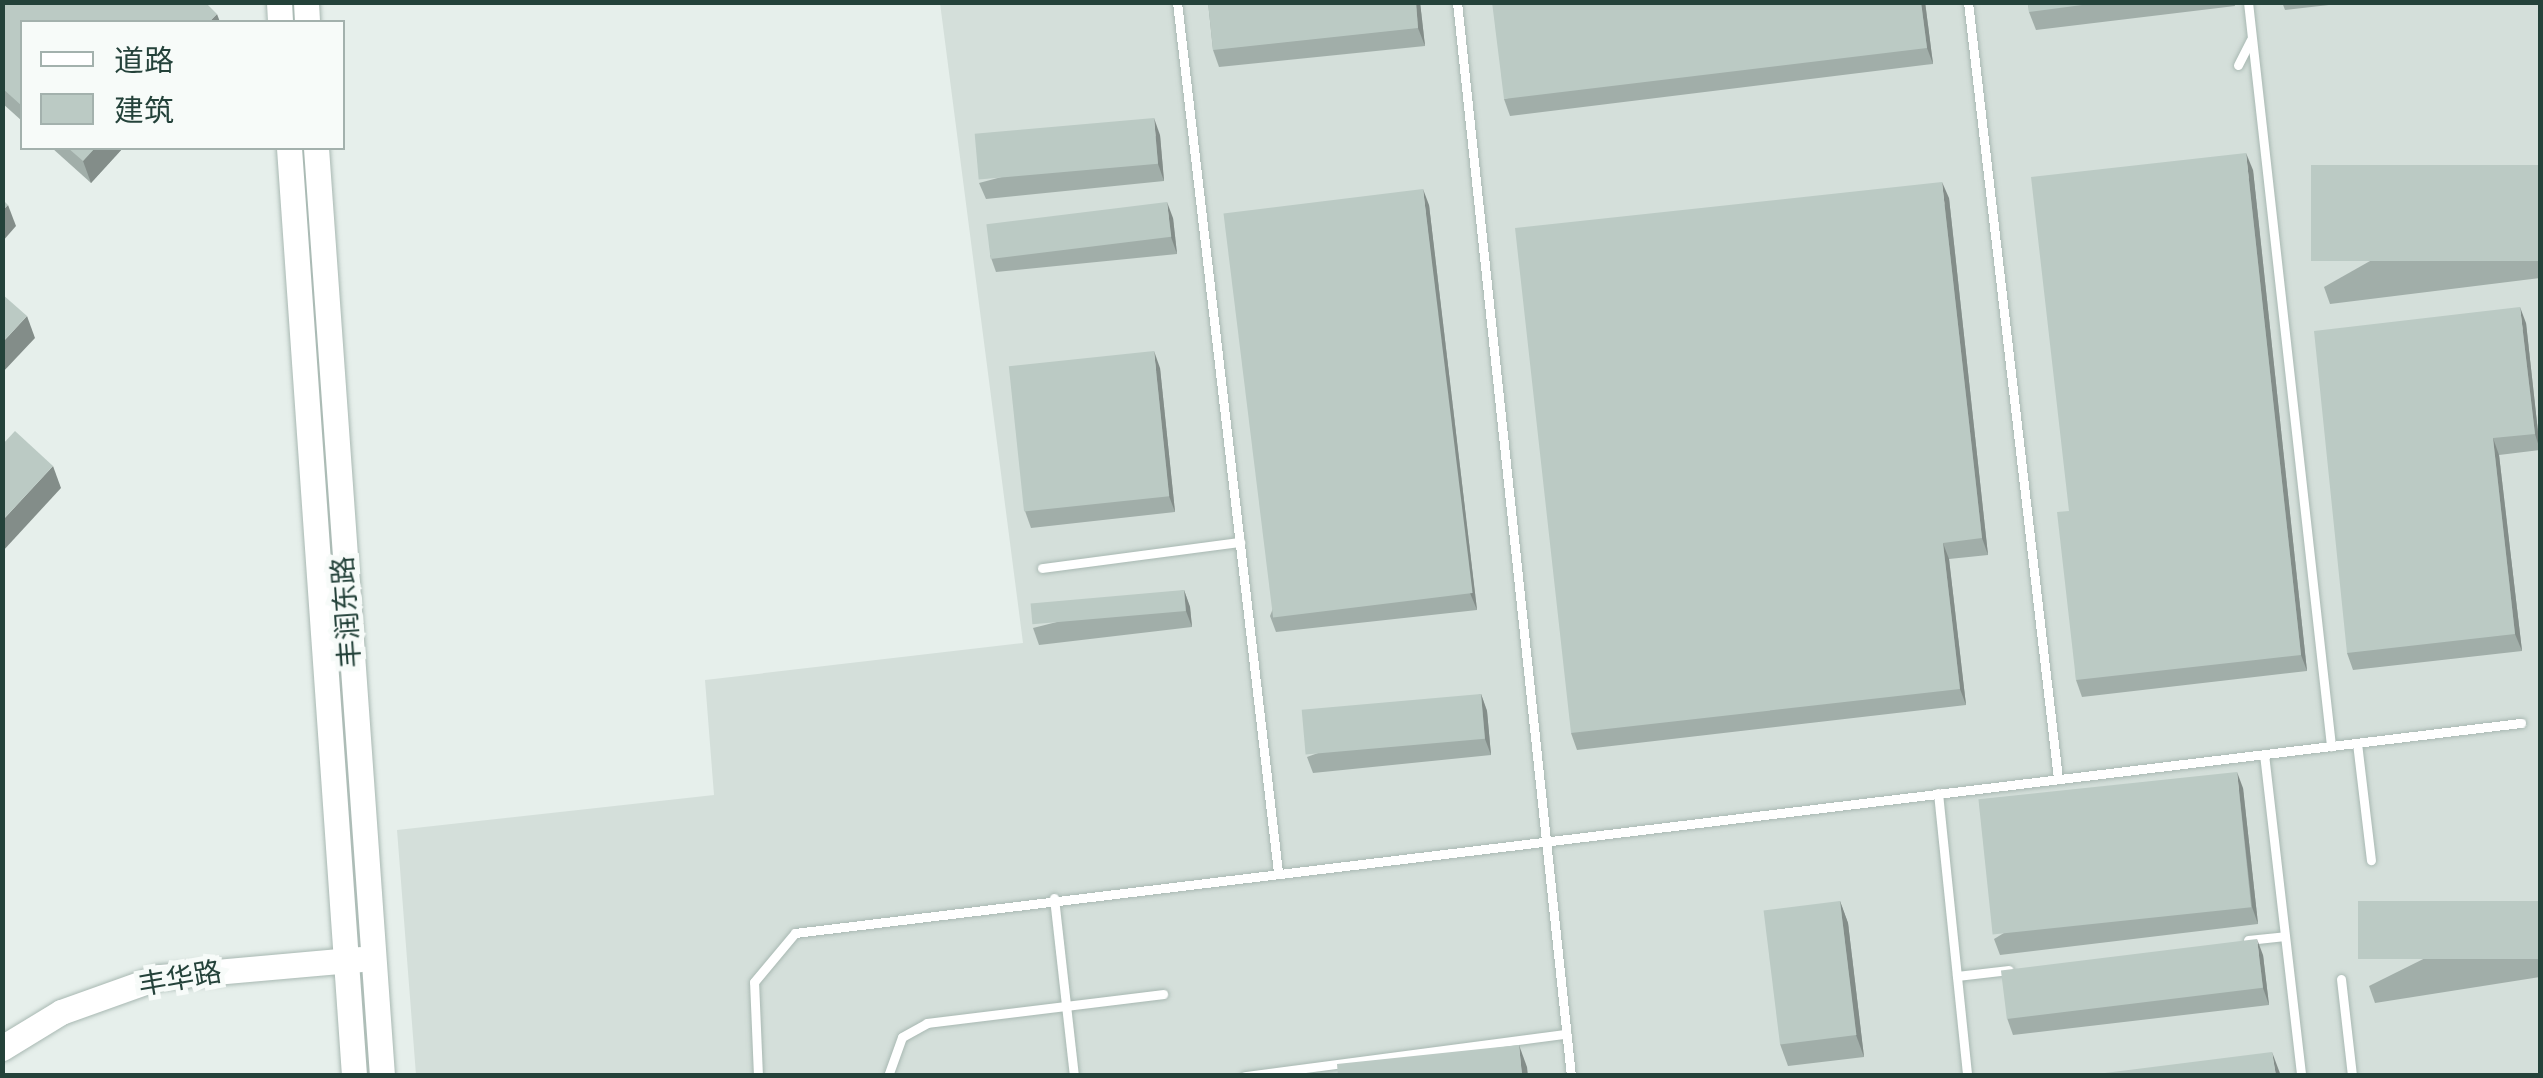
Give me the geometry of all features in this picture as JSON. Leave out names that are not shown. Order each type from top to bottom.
[{"type":"street","name":"丰润东路","points":[[289,150],[358,951],[382,1076]]},
{"type":"street","name":"丰润东路","points":[[316,150],[358,951],[354,1076]]},
{"type":"street","name":"丰华路","points":[[2,1033],[50,1001],[157,963],[358,951]]},
{"type":"street","name":"丰华路","points":[[2,1048],[61,1012],[159,977],[358,951]]},
{"type":"lane","points":[[1177,2],[1278,872]]},
{"type":"lane","points":[[1457,2],[1570,1076]]},
{"type":"lane","points":[[1968,2],[2058,778]]},
{"type":"lane","points":[[2248,2],[2330,746]]},
{"type":"lane","points":[[2238,65],[2252,38]]},
{"type":"lane","points":[[1042,568],[1240,542]]},
{"type":"lane","points":[[758,1076],[751,999],[780,942],[850,923],[2522,724]]},
{"type":"lane","points":[[2357,743],[2371,860]]},
{"type":"lane","points":[[2264,754],[2300,1076]]},
{"type":"lane","points":[[1938,793],[1967,1076]]},
{"type":"lane","points":[[1054,898],[1074,1076]]},
{"type":"lane","points":[[2227,943],[2284,936]]},
{"type":"lane","points":[[1957,976],[2034,967]]},
{"type":"lane","points":[[2341,979],[2352,1076]]},
{"type":"lane","points":[[888,1076],[896,1045],[914,1028],[1162,994]]},
{"type":"lane","points":[[1245,1076],[1566,1034]]},
{"type":"shaded area","points":[[940,3],[2540,3],[2540,1075],[416,1075],[397,830],[714,795],[705,680],[1023,643]]},
{"type":"building","points":[[2,2],[205,2],[217,14],[211,20],[20,20],[20,104],[2,88]]},
{"type":"building","points":[[1208,2],[1416,2],[1418,28],[1213,50]]},
{"type":"building","points":[[1492,2],[1921,2],[1927,48],[1504,99]]},
{"type":"building","points":[[2028,2],[2105,2],[2029,12]]},
{"type":"building","points":[[1154,118],[1158,164],[979,180],[975,134]]},
{"type":"building","points":[[70,150],[93,150],[83,161]]},
{"type":"building","points":[[2246,153],[2301,655],[2076,680],[2057,512],[2069,511],[2031,177]]},
{"type":"building","points":[[2311,165],[2540,165],[2540,261],[2311,261]]},
{"type":"building","points":[[1942,182],[1982,538],[1943,543],[1960,689],[1571,733],[1515,228]]},
{"type":"building","points":[[1423,189],[1473,593],[1273,617],[1223,213]]},
{"type":"building","points":[[1167,202],[1171,237],[991,259],[986,224]]},
{"type":"building","points":[[2,294],[27,316],[2,343]]},
{"type":"building","points":[[2520,307],[2535,434],[2493,438],[2515,634],[2347,653],[2314,331]]},
{"type":"building","points":[[1154,351],[1169,496],[1024,511],[1009,366]]},
{"type":"building","points":[[15,431],[53,466],[2,521],[2,445]]},
{"type":"building","points":[[1184,590],[1186,611],[1032,624],[1031,603]]},
{"type":"building","points":[[1481,694],[1485,739],[1306,755],[1302,710]]},
{"type":"building","points":[[2237,772],[2251,907],[1993,934],[1978,799]]},
{"type":"building","points":[[1840,901],[1856,1035],[1780,1044],[1764,910]]},
{"type":"building","points":[[2358,901],[2540,901],[2540,959],[2358,959]]},
{"type":"building","points":[[2257,939],[2263,988],[2007,1019],[2001,970]]},
{"type":"building","points":[[1519,1045],[1522,1076],[1338,1076],[1337,1064]]},
{"type":"building","points":[[2272,1052],[2276,1076],[2081,1076]]}]
